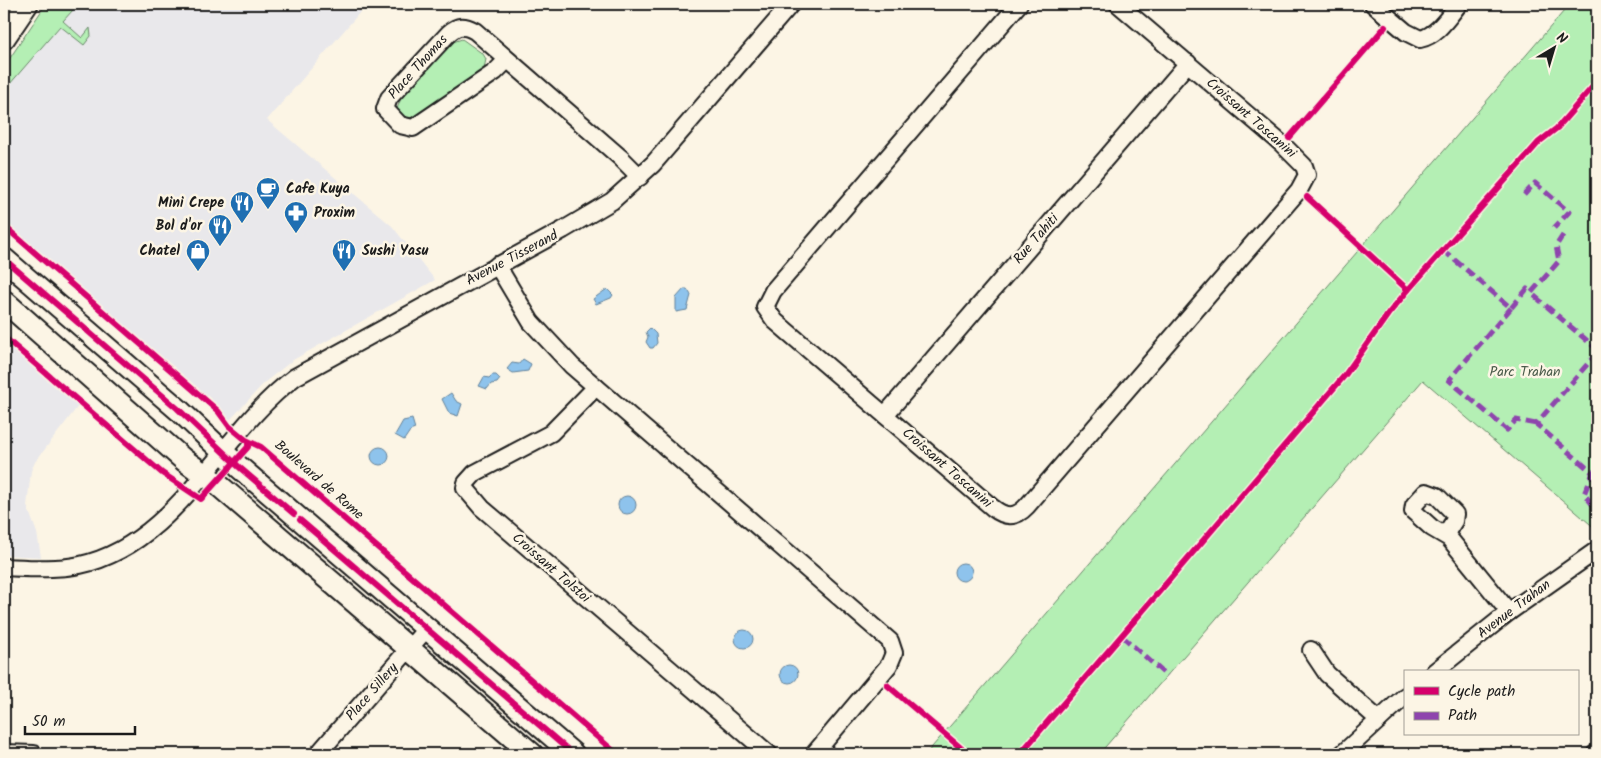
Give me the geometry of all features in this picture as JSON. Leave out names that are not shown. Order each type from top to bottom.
[{"type":"main road","points":[[4,38],[27,4]]},
{"type":"main road","points":[[4,259],[180,411],[426,629],[573,754]]},
{"type":"main road","points":[[4,301],[184,460],[203,474],[532,754]]},
{"type":"street","name":"Avenue Tisserand","points":[[4,567],[57,568],[79,565],[107,556],[132,544],[149,531],[203,474],[272,396],[295,377],[602,208],[640,177],[660,156],[791,4]]},
{"type":"street","name":"Croissant Toscanini","points":[[1019,4],[766,302],[767,312],[775,320],[1001,514],[1010,516],[1019,513],[1040,491],[1306,180],[1306,170],[1300,161],[1118,4]]},
{"type":"street","points":[[1373,4],[1406,32],[1420,39],[1438,29],[1459,4]]},
{"type":"street","name":"Place Thomas","points":[[507,60],[494,72],[413,128],[400,125],[385,109],[389,98],[449,33],[459,26],[464,26],[474,31],[622,158],[640,177]]},
{"type":"street","name":"Rue Tahiti","points":[[885,415],[1188,63]]},
{"type":"street","points":[[497,265],[524,311],[541,335],[596,387],[890,641],[894,653],[889,666],[814,754]]},
{"type":"street","name":"Croissant Tolstoi","points":[[596,387],[558,427],[475,473],[466,483],[465,488],[482,508],[769,754]]},
{"type":"street","points":[[1445,534],[1509,612]]},
{"type":"street","name":"Avenue Trahan","points":[[1436,670],[1509,612],[1597,550]]},
{"type":"street","name":"Place Sillery","points":[[318,754],[426,629]]},
{"type":"street","points":[[1311,650],[1327,674],[1379,720]]},
{"type":"street","points":[[1342,754],[1404,697]]},
{"type":"street","points":[[4,753],[34,754]]},
{"type":"shaded area","points":[[46,4],[367,4],[267,120],[392,226],[435,280],[293,360],[265,382],[230,420],[206,397],[4,223],[4,66]]},
{"type":"shaded area","points":[[4,340],[79,405],[35,462],[31,471],[27,506],[37,533],[41,557],[4,555]]},
{"type":"green space","points":[[46,4],[64,4],[73,10],[63,21],[82,38],[90,28],[91,36],[84,45],[60,26],[9,85],[4,95],[4,67]]},
{"type":"green space","name":"Parc Trahan","points":[[1570,4],[1597,4],[1597,530],[1423,380],[1099,754],[926,754]]},
{"type":"green space","points":[[462,39],[483,54],[486,59],[484,69],[418,116],[413,118],[403,117],[397,109],[401,98],[453,42]]},
{"type":"water","points":[[607,289],[613,295],[611,298],[596,304],[593,299]]},
{"type":"water","points":[[684,289],[687,289],[691,295],[687,310],[676,312],[676,298]]},
{"type":"water","points":[[650,328],[656,334],[657,343],[653,348],[650,348],[646,342],[648,337],[646,332]]},
{"type":"water","points":[[523,359],[531,364],[528,371],[513,373],[507,369],[512,363],[519,364]]},
{"type":"water","points":[[492,375],[496,375],[500,379],[497,383],[491,384],[487,389],[479,386],[484,377],[489,378]]},
{"type":"water","points":[[451,393],[456,401],[462,404],[458,416],[449,413],[442,399]]},
{"type":"water","points":[[412,419],[415,429],[410,431],[404,440],[395,435],[403,421]]},
{"type":"water","points":[[380,447],[386,450],[389,456],[386,462],[380,465],[374,462],[371,456],[374,450]]},
{"type":"water","points":[[627,496],[633,499],[636,505],[633,511],[627,514],[621,511],[618,505],[621,499]]},
{"type":"water","points":[[963,563],[969,566],[972,572],[969,578],[963,581],[957,578],[954,572],[957,566]]},
{"type":"water","points":[[744,630],[750,633],[753,639],[750,645],[744,648],[738,645],[735,639],[738,633]]},
{"type":"water","points":[[789,665],[795,668],[798,674],[795,680],[789,683],[783,680],[780,674],[783,668]]},
{"type":"marked path","points":[[1524,195],[1535,183],[1569,212],[1554,228]]},
{"type":"marked path","points":[[1563,235],[1556,246],[1559,261],[1531,293],[1597,349]]},
{"type":"marked path","points":[[1443,250],[1511,308],[1527,289],[1531,293]]},
{"type":"marked path","points":[[1511,308],[1449,380],[1507,430],[1516,420],[1536,424]]},
{"type":"marked path","points":[[1597,353],[1536,424],[1593,473],[1584,494],[1597,510]]},
{"type":"marked path","points":[[1122,636],[1167,676]]},
{"type":"cycle path","points":[[1289,138],[1385,27]]},
{"type":"cycle path","points":[[1020,754],[1345,375],[1389,313],[1408,290],[1539,142],[1557,128],[1597,82]]},
{"type":"cycle path","points":[[1307,197],[1408,290]]},
{"type":"cycle path","name":"Boulevard de Rome","points":[[4,226],[218,411],[229,426],[246,440],[261,447],[617,754]]},
{"type":"cycle path","points":[[4,259],[177,408],[239,467],[294,514]]},
{"type":"cycle path","points":[[4,337],[162,473],[201,499],[248,447],[248,442]]},
{"type":"cycle path","points":[[300,520],[573,754]]},
{"type":"cycle path","points":[[887,685],[968,754]]},
{"type":"place","name":"Cafe Kuya","points":[[268,210]]},
{"type":"place","name":"Mini Crepe","points":[[242,224]]},
{"type":"place","name":"Proxim","points":[[296,234]]},
{"type":"place","name":"Bol d'or","points":[[220,247]]},
{"type":"place","name":"Chatel","points":[[198,272]]},
{"type":"place","name":"Sushi Yasu","points":[[344,272]]}]
